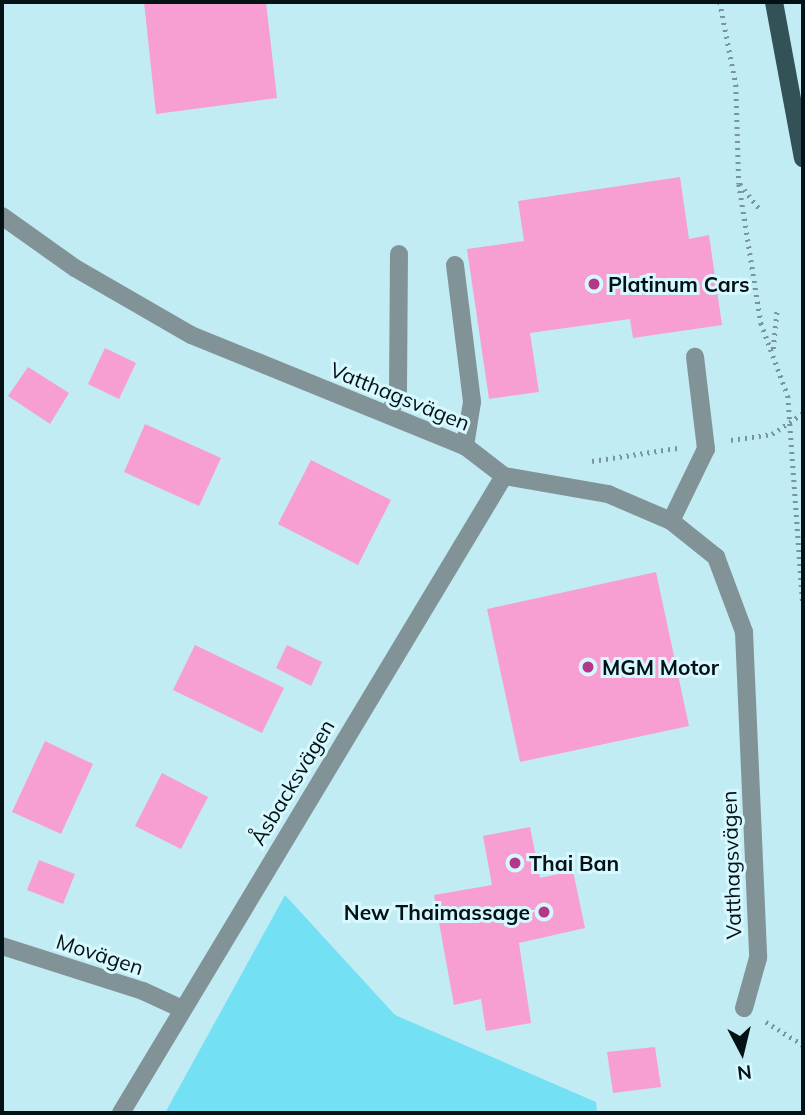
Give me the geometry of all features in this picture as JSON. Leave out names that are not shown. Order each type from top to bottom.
[{"type":"main road","points":[[774,2],[803,158]]},
{"type":"street","name":"Vatthagsvägen","points":[[2,216],[75,268],[191,335],[465,446],[505,475],[608,494],[671,521],[716,557],[744,632],[758,958],[744,1009]]},
{"type":"street","points":[[389,415],[398,393],[399,254]]},
{"type":"street","points":[[455,265],[472,402],[465,446]]},
{"type":"street","points":[[671,521],[706,443],[695,357]]},
{"type":"street","name":"Åsbacksvägen","points":[[121,1113],[181,1009],[505,475]]},
{"type":"street","name":"Movägen","points":[[2,946],[143,991],[181,1009]]},
{"type":"path","points":[[720,2],[736,85],[739,184],[761,323],[788,396],[803,605]]},
{"type":"path","points":[[739,184],[759,208]]},
{"type":"path","points":[[773,352],[777,308]]},
{"type":"path","points":[[585,463],[772,434],[803,413]]},
{"type":"path","points":[[744,1009],[803,1045]]},
{"type":"shaded area","points":[[285,895],[395,1015],[596,1102],[597,1113],[165,1113]]},
{"type":"building","points":[[144,2],[266,2],[277,98],[156,114]]},
{"type":"building","name":"Platinum Cars","points":[[680,177],[689,239],[709,235],[722,325],[633,338],[630,319],[530,333],[539,392],[489,399],[467,249],[524,241],[518,201]]},
{"type":"building","points":[[105,348],[136,363],[119,399],[88,384]]},
{"type":"building","points":[[28,367],[69,393],[50,424],[8,396]]},
{"type":"building","points":[[145,424],[221,458],[199,506],[124,472]]},
{"type":"building","points":[[311,460],[391,500],[358,565],[278,524]]},
{"type":"building","name":"MGM Motor","points":[[656,572],[689,726],[520,762],[487,609]]},
{"type":"building","points":[[195,645],[284,688],[262,733],[173,690]]},
{"type":"building","points":[[287,645],[322,662],[311,686],[276,668]]},
{"type":"building","points":[[45,741],[93,764],[61,834],[12,812]]},
{"type":"building","points":[[162,773],[208,797],[181,849],[135,826]]},
{"type":"building","points":[[530,827],[540,878],[573,871],[585,928],[519,943],[531,1023],[486,1031],[481,999],[454,1005],[434,895],[492,885],[483,836]]},
{"type":"building","points":[[39,860],[75,874],[63,904],[27,890]]},
{"type":"building","points":[[655,1047],[661,1087],[613,1093],[607,1052]]},
{"type":"place","name":"Platinum Cars","points":[[594,284]]},
{"type":"place","name":"MGM Motor","points":[[588,667]]},
{"type":"place","name":"Thai Ban","points":[[515,863]]},
{"type":"place","name":"New Thaimassage","points":[[544,912]]}]
